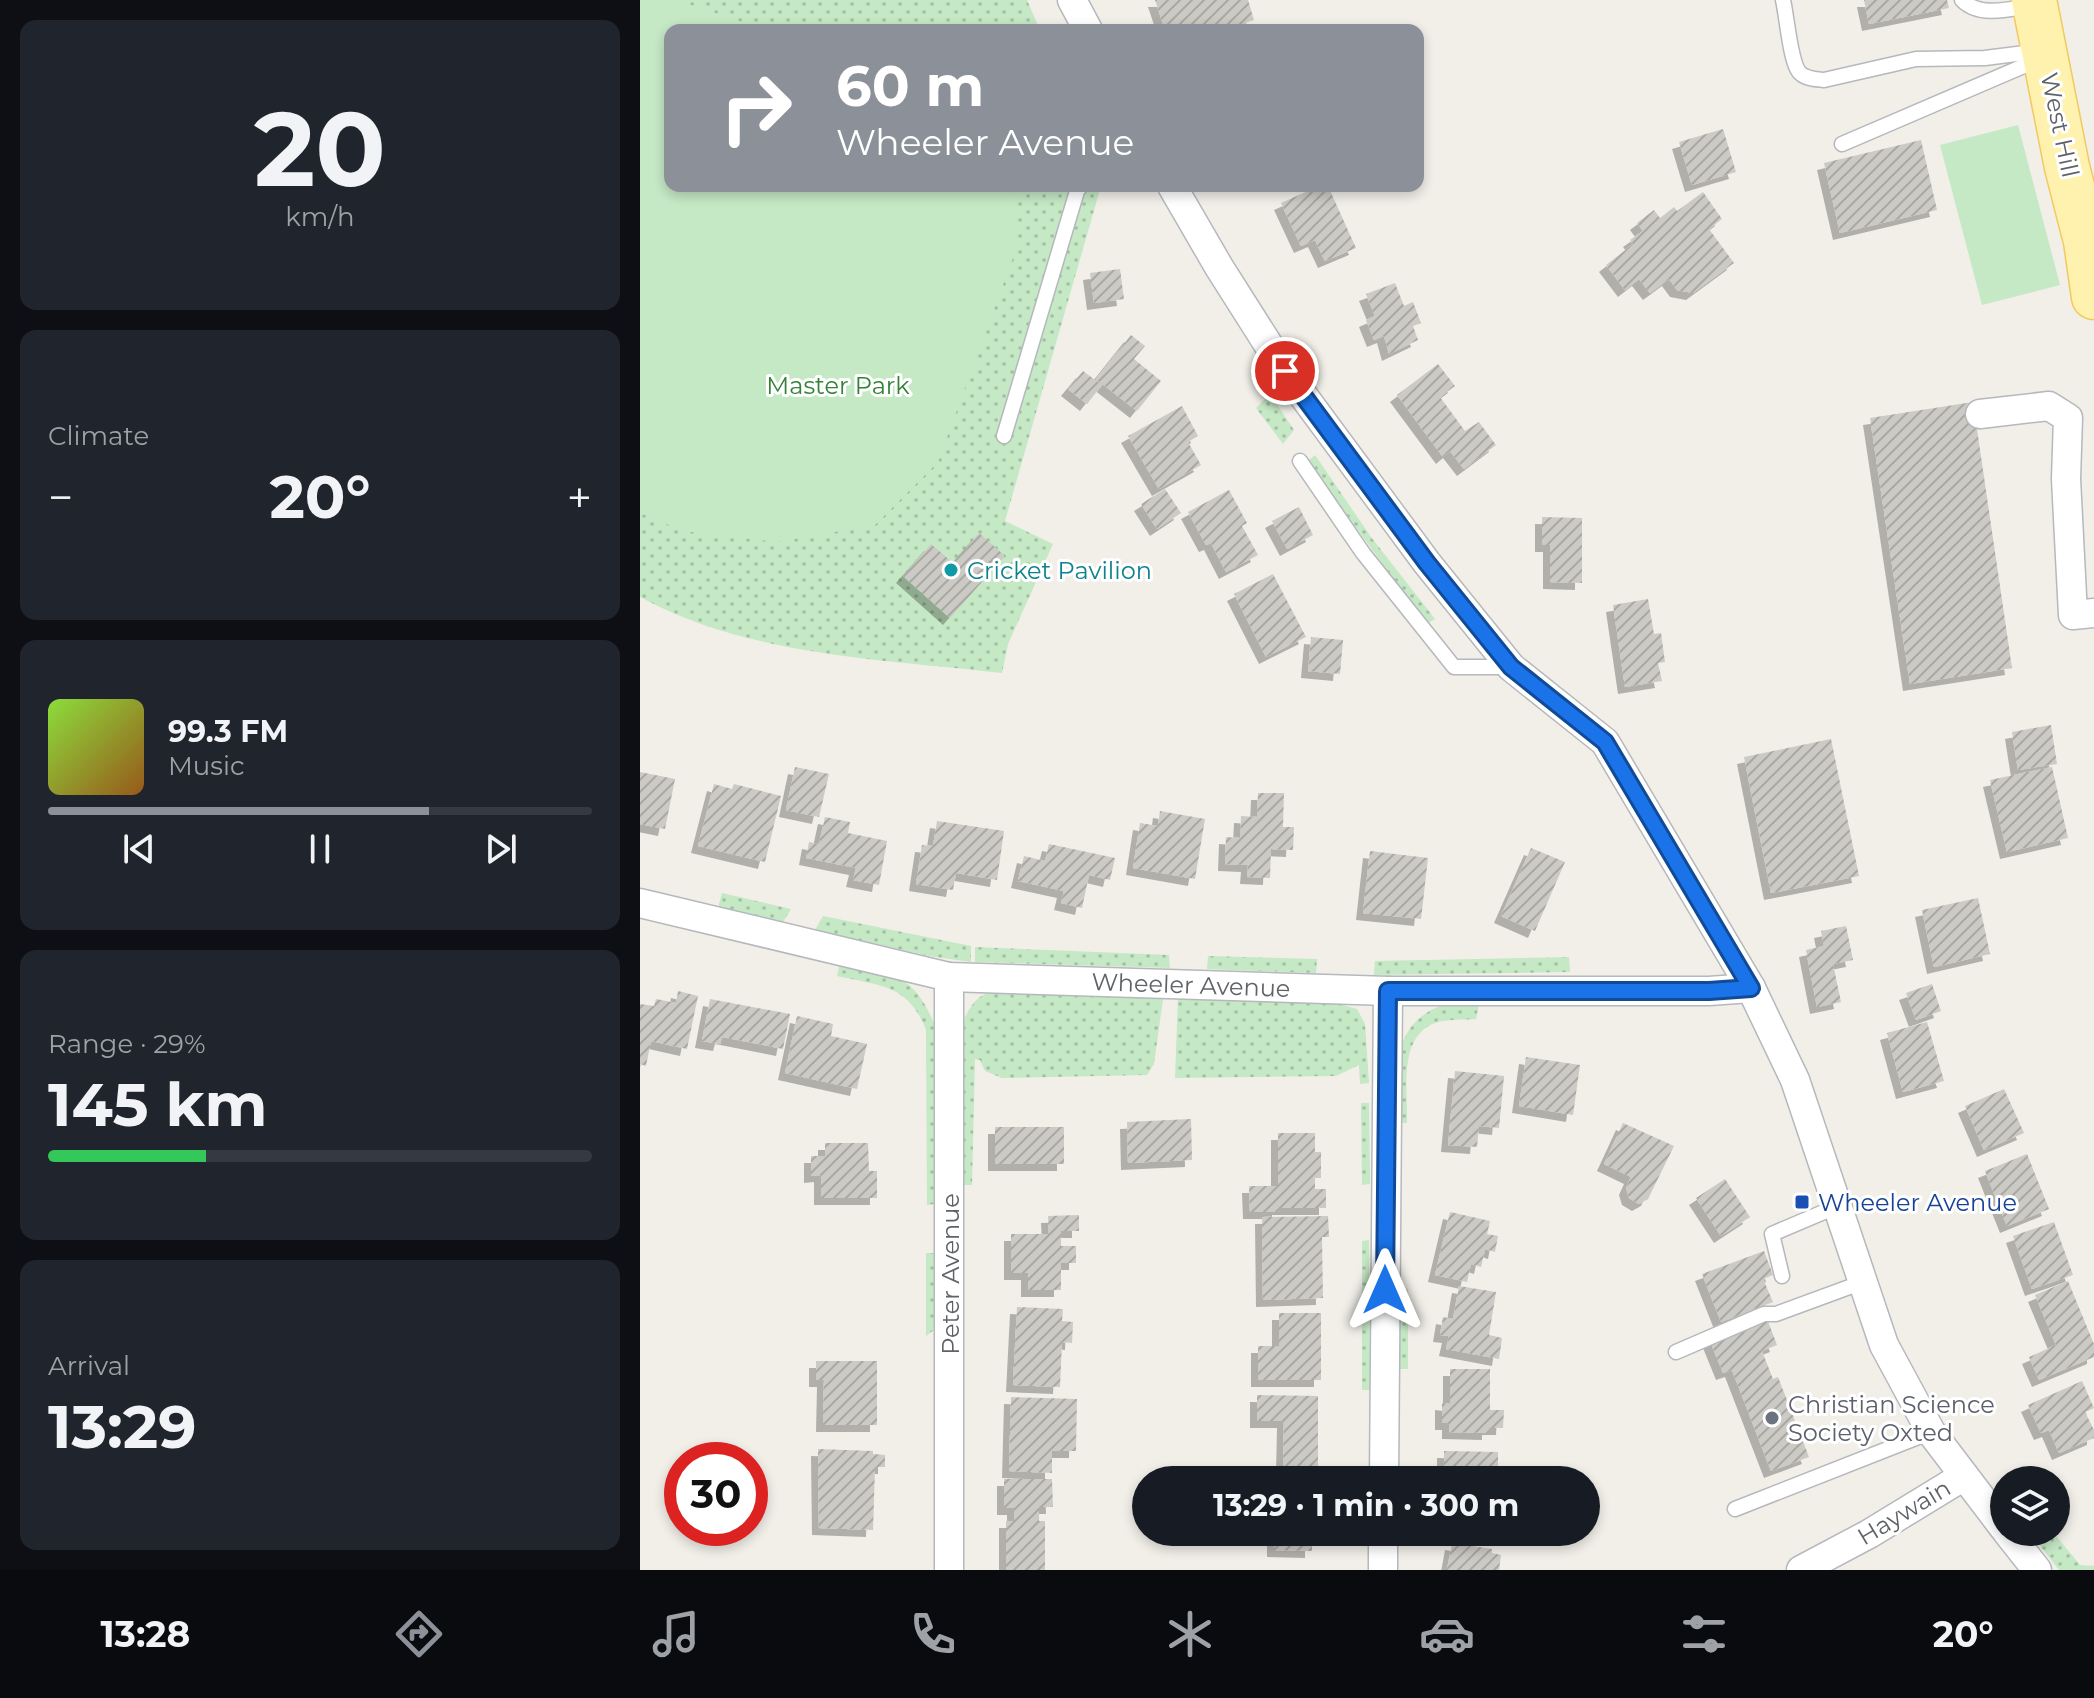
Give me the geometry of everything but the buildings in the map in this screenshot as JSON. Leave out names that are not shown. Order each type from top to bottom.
[{"type":"main road","name":"West Hill","points":[[2035,3],[2067,167],[2086,241],[2094,297]]},
{"type":"street","points":[[1072,0],[1085,24]]},
{"type":"street","points":[[1176,192],[1285,371],[1427,563],[1511,667],[1605,742],[1751,988],[1795,1080],[1884,1345],[1931,1432],[1990,1509]]},
{"type":"street","points":[[1980,414],[2049,406],[2068,418],[2066,479],[2073,615],[2094,613]]},
{"type":"street","name":"Wheeler Avenue","points":[[640,903],[949,977],[1388,991],[1709,991],[1751,988]]},
{"type":"street","name":"Peter Avenue","points":[[949,977],[949,1570]]},
{"type":"street","points":[[1384,1466],[1388,991]]},
{"type":"street","name":"Haywain","points":[[1801,1570],[1869,1534],[1964,1476]]},
{"type":"street","points":[[1383,1546],[1383,1570]]},
{"type":"street","points":[[2018,1546],[2037,1570]]},
{"type":"lane","points":[[1783,0],[1795,63],[1800,74],[1810,78],[1824,80],[1916,59],[2045,54]]},
{"type":"lane","points":[[1962,0],[1978,10],[2002,10],[2035,3]]},
{"type":"lane","points":[[1842,144],[2045,54]]},
{"type":"lane","points":[[1004,436],[1077,192]]},
{"type":"lane","points":[[1300,461],[1363,553],[1454,667],[1511,667]]},
{"type":"lane","points":[[1782,1276],[1772,1234],[1838,1206]]},
{"type":"lane","points":[[1676,1352],[1764,1314],[1776,1314],[1863,1282]]},
{"type":"lane","points":[[1735,1509],[1931,1432]]},
{"type":"green space","name":"Master Park","points":[[640,0],[1027,0],[1037,24],[664,24],[664,192],[1099,192],[1005,521],[1053,544],[1008,644],[1002,673],[816,652],[770,643],[682,617],[640,597]]},
{"type":"green space","points":[[640,0],[676,0],[748,24],[664,24],[664,192],[1014,192],[1018,244],[938,462],[875,525],[778,542],[683,531],[640,513]]},
{"type":"green space","points":[[2018,125],[2060,285],[1982,305],[1940,145]]},
{"type":"green space","points":[[1270,394],[1294,430],[1283,444],[1256,408]]},
{"type":"green space","points":[[1315,455],[1371,537],[1435,619],[1426,624],[1308,461]]},
{"type":"green space","points":[[722,893],[791,909],[783,922],[718,908]]},
{"type":"green space","points":[[823,916],[971,946],[971,962],[929,956],[815,930]]},
{"type":"green space","points":[[975,947],[1169,955],[1170,968],[975,962]]},
{"type":"green space","points":[[1208,956],[1317,959],[1316,973],[1207,969]]},
{"type":"green space","points":[[1569,957],[1570,972],[1374,975],[1375,961]]},
{"type":"green space","points":[[840,962],[899,978],[918,995],[935,1026],[935,1204],[927,1205],[926,1030],[919,1015],[902,995],[880,985],[837,976]]},
{"type":"green space","points":[[997,991],[1163,999],[1154,1064],[1147,1075],[1002,1078],[985,1071],[980,1060],[975,1059],[972,1185],[963,1185],[963,1021],[976,1001],[985,994]]},
{"type":"green space","points":[[1178,996],[1340,1004],[1357,1009],[1365,1024],[1369,1083],[1360,1084],[1359,1065],[1336,1076],[1175,1078]]},
{"type":"green space","points":[[1445,1004],[1479,1004],[1476,1019],[1438,1022],[1425,1028],[1416,1038],[1410,1051],[1406,1080],[1407,1123],[1398,1123],[1397,1069],[1405,1038],[1413,1024]]},
{"type":"green space","points":[[1361,1103],[1369,1103],[1370,1184],[1362,1185]]},
{"type":"green space","points":[[1369,1240],[1370,1390],[1362,1390],[1362,1241]]},
{"type":"green space","points":[[926,1253],[934,1253],[934,1330],[926,1336]]},
{"type":"green space","points":[[1399,1289],[1408,1289],[1408,1369],[1399,1369]]},
{"type":"green space","points":[[2040,1546],[2064,1546],[2080,1565],[2094,1566],[2094,1570],[2059,1570]]},
{"type":"place","name":"Cricket Pavilion","points":[[951,570]]},
{"type":"place","name":"Wheeler Avenue","points":[[1802,1202]]},
{"type":"place","name":"Christian Science Society Oxted","points":[[1772,1418]]},
{"type":"route","points":[[1285,371],[1427,563],[1511,667],[1605,742],[1751,988],[1709,991],[1388,991],[1385,1290]]}]
